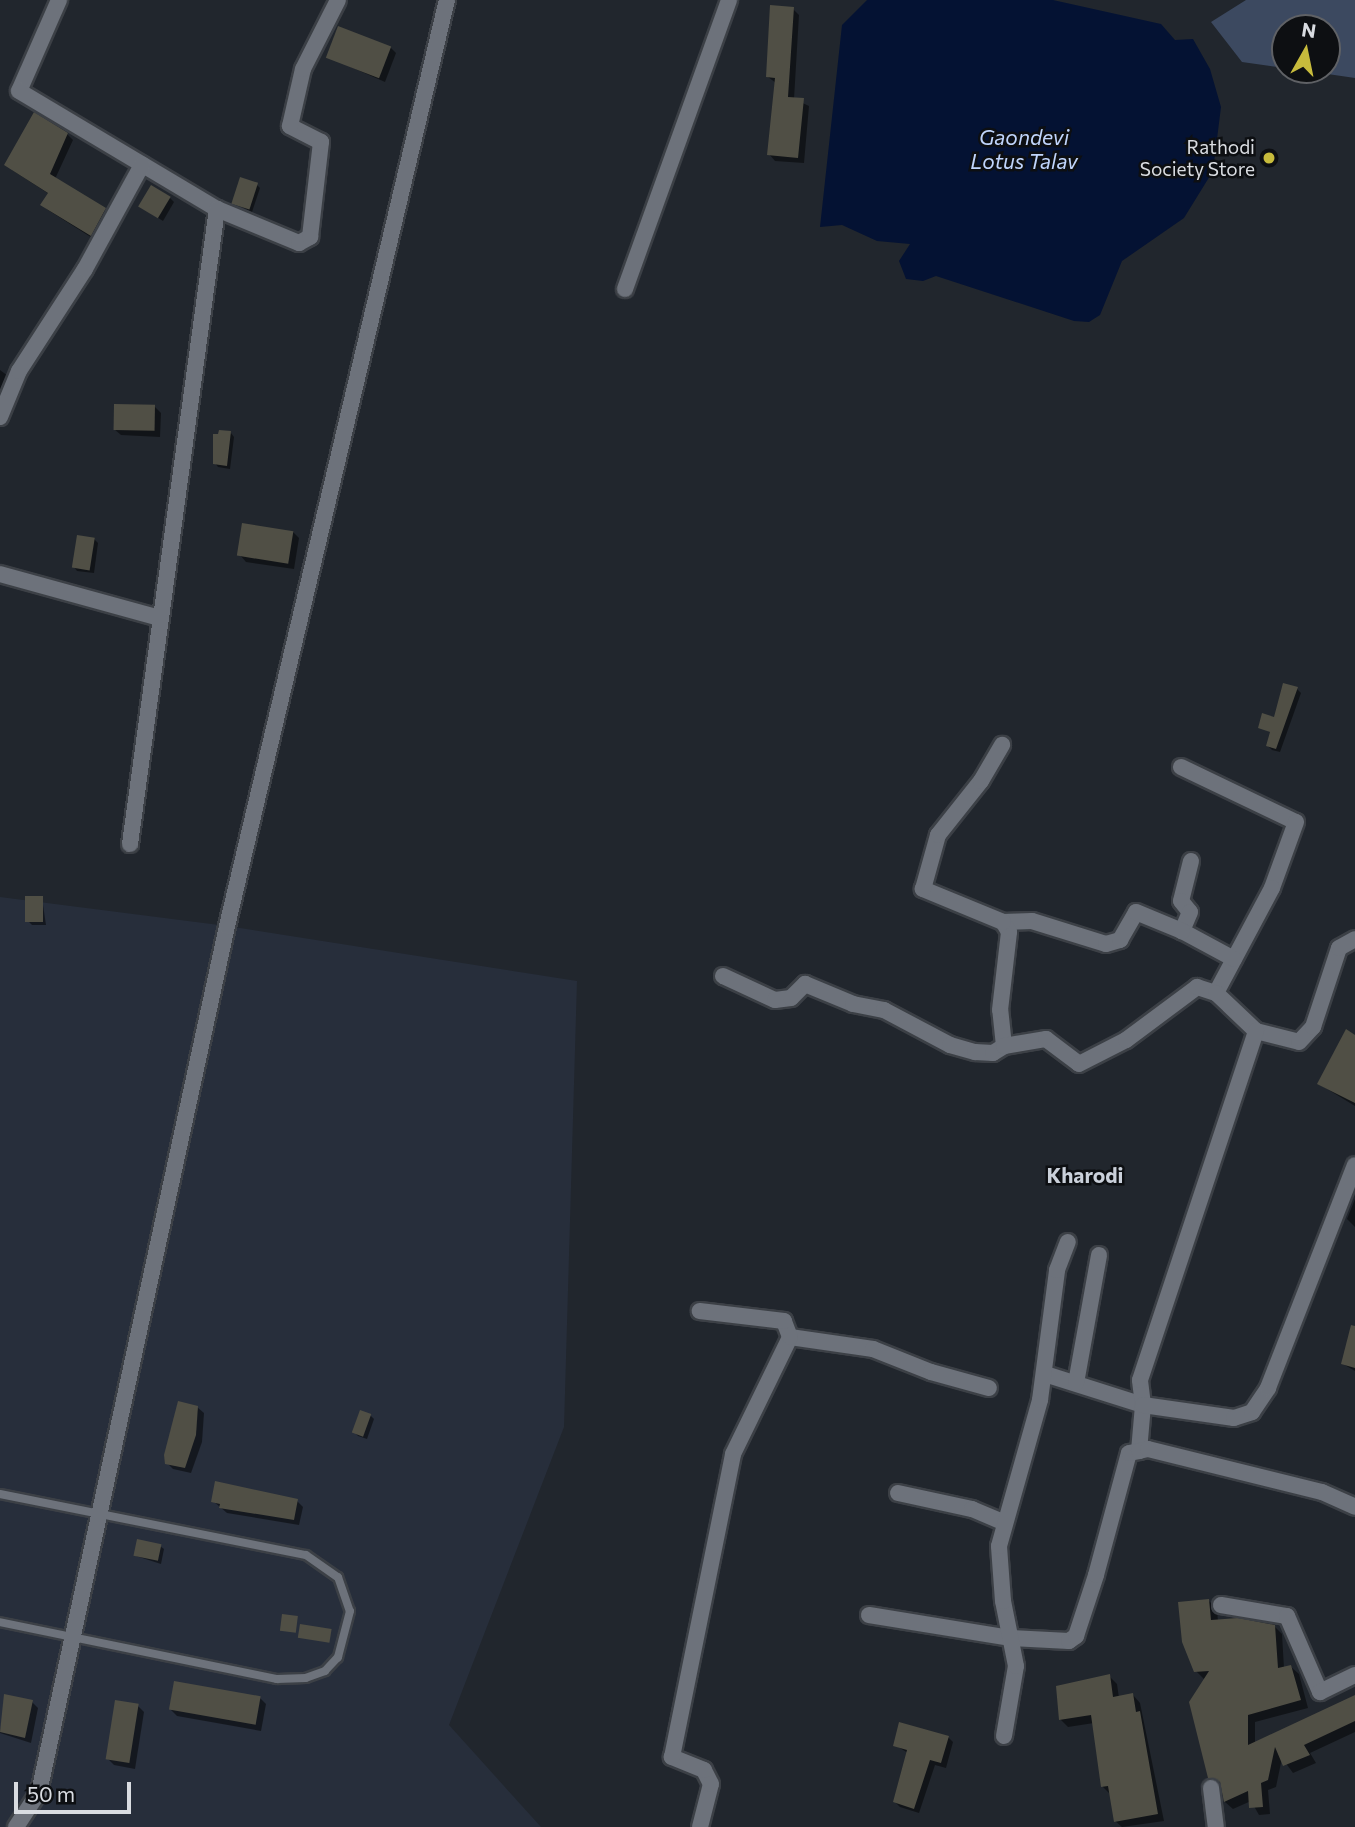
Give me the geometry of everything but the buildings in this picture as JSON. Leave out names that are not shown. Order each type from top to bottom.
[{"type":"street","points":[[59,0],[19,91],[217,209],[299,243],[310,237],[321,142],[290,126],[303,69],[338,0]]},
{"type":"street","points":[[16,1827],[39,1792],[227,926],[447,0]]},
{"type":"street","points":[[625,289],[729,0]]},
{"type":"street","points":[[0,417],[19,371],[85,270],[142,165]]},
{"type":"street","points":[[130,844],[217,209]]},
{"type":"street","points":[[0,574],[160,618]]},
{"type":"street","points":[[1002,745],[981,782],[938,835],[923,888],[1003,922],[1032,921],[1106,944],[1120,940],[1136,912],[1182,931],[1234,959]]},
{"type":"street","points":[[1181,767],[1296,822],[1272,888],[1216,993]]},
{"type":"street","points":[[1182,931],[1190,912],[1181,901],[1191,861]]},
{"type":"street","points":[[1003,922],[1009,932],[1000,1010],[1004,1046]]},
{"type":"street","points":[[723,976],[775,1000],[791,998],[805,984],[853,1004],[884,1010],[950,1045],[975,1052],[993,1053],[1004,1046],[1046,1039],[1079,1064],[1126,1040],[1197,987],[1216,993],[1256,1031],[1299,1042],[1308,1036],[1339,948],[1355,939]]},
{"type":"street","points":[[1139,1451],[1143,1405],[1140,1380],[1256,1031]]},
{"type":"street","points":[[1045,1374],[1143,1405],[1234,1418],[1252,1412],[1268,1388],[1355,1165]]},
{"type":"street","points":[[1004,1736],[1016,1665],[999,1571],[1002,1522],[1045,1374],[1057,1270],[1068,1242]]},
{"type":"street","points":[[1076,1383],[1100,1255]]},
{"type":"street","points":[[700,1311],[784,1321],[790,1337],[733,1454],[672,1757],[704,1770],[711,1784],[700,1827]]},
{"type":"street","points":[[790,1337],[873,1349],[931,1372],[989,1388]]},
{"type":"street","points":[[869,1615],[1011,1638],[1069,1641],[1076,1636],[1129,1453],[1148,1449],[1322,1492],[1355,1507]]},
{"type":"street","points":[[898,1493],[972,1509],[1002,1522]]},
{"type":"street","points":[[1221,1605],[1287,1615],[1320,1692],[1355,1675]]},
{"type":"street","points":[[1211,1787],[1216,1827]]},
{"type":"lane","points":[[0,1494],[306,1555],[338,1577],[350,1611],[346,1636],[331,1664],[306,1678],[277,1679],[73,1640],[0,1622]]},
{"type":"shaded area","points":[[1246,0],[1355,0],[1355,78],[1341,76],[1341,14],[1271,14],[1271,66],[1242,62],[1211,22]]},
{"type":"shaded area","points":[[0,897],[227,926],[577,981],[564,1427],[449,1725],[541,1827],[0,1827]]},
{"type":"water","name":"Gaondevi Lotus Talav","points":[[867,0],[1053,0],[1161,24],[1175,40],[1193,39],[1210,69],[1221,107],[1213,171],[1184,218],[1122,261],[1100,315],[1089,322],[1074,321],[936,276],[923,281],[906,279],[899,261],[910,244],[877,241],[842,225],[820,227],[842,25]]},
{"type":"place","name":"Rathodi Society Store","points":[[1269,158]]},
{"type":"district","name":"Kharodi","points":[[1085,1175]]}]
